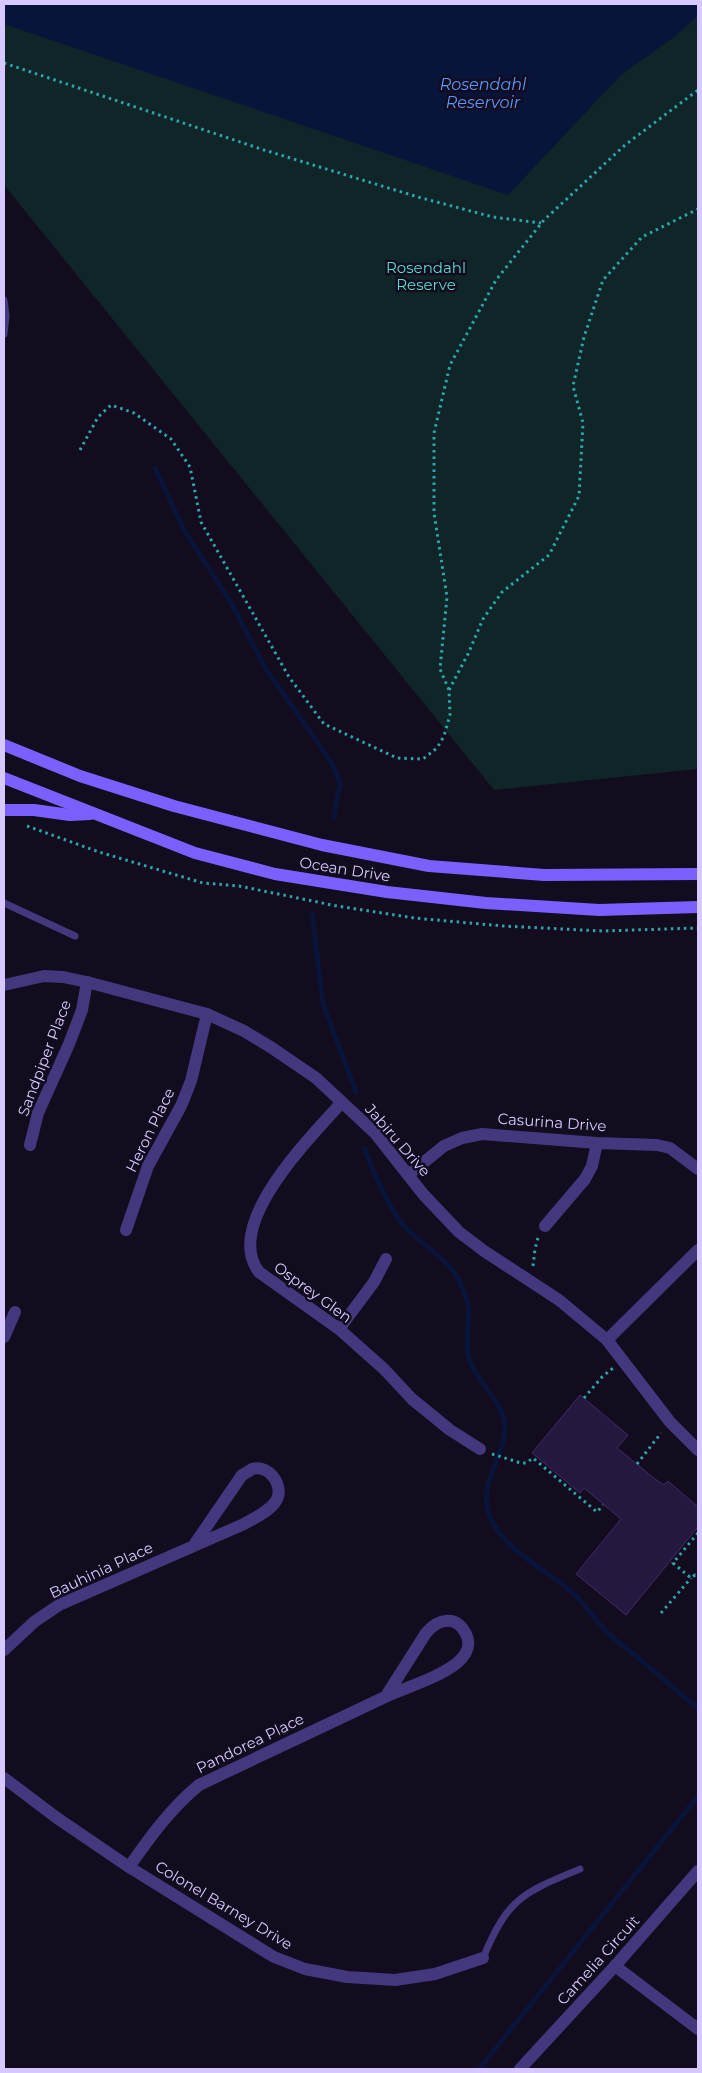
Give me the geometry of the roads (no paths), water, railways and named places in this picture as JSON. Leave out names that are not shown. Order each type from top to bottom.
[{"type":"main road","name":"Ocean Drive","points":[[4,745],[80,776],[174,806],[322,844],[429,866],[544,874],[698,874]]},
{"type":"main road","name":"Ocean Drive","points":[[4,778],[195,853],[275,874],[387,892],[486,903],[564,909],[669,909],[698,907]]},
{"type":"main road","points":[[4,810],[34,810],[70,815],[95,814]]},
{"type":"street","name":"Jabiru Drive","points":[[4,985],[44,976],[63,977],[87,982],[207,1014],[244,1030],[272,1048],[316,1078],[375,1133],[441,1215],[459,1232],[580,1316],[607,1340],[670,1422],[698,1448]]},
{"type":"street","name":"Sandpiper Place","points":[[30,1145],[38,1113],[82,1010],[87,982]]},
{"type":"street","name":"Heron Place","points":[[126,1230],[148,1166],[185,1098],[207,1014]]},
{"type":"street","name":"Osprey Glen","points":[[342,1102],[290,1160],[269,1191],[254,1225],[249,1254],[253,1264],[259,1272],[339,1329],[384,1369],[412,1399],[450,1430],[484,1451]]},
{"type":"street","name":"Casurina Drive","points":[[408,1175],[444,1146],[462,1138],[482,1134],[597,1143],[657,1144],[670,1148],[698,1169]]},
{"type":"street","points":[[545,1226],[585,1179],[592,1166],[597,1143]]},
{"type":"street","points":[[607,1340],[698,1250]]},
{"type":"street","points":[[339,1329],[374,1282],[386,1259]]},
{"type":"street","points":[[4,1338],[15,1312]]},
{"type":"street","name":"Bauhinia Place","points":[[4,1650],[34,1622],[59,1605],[244,1524],[267,1510],[276,1501],[279,1487],[273,1475],[262,1469],[253,1469],[242,1475],[194,1545]]},
{"type":"street","name":"Pandorea Place","points":[[129,1867],[170,1812],[199,1785],[456,1664],[468,1652],[469,1644],[466,1633],[458,1624],[447,1620],[434,1624],[426,1633],[386,1696]]},
{"type":"street","name":"Colonel Barney Drive","points":[[4,1778],[56,1818],[129,1867],[266,1952],[305,1969],[347,1977],[395,1980],[435,1974],[483,1958]]},
{"type":"street","name":"Camelia Circuit","points":[[520,2069],[615,1966],[698,1871]]},
{"type":"street","points":[[615,1966],[698,2029]]},
{"type":"lane","points":[[4,300],[6,316],[4,334]]},
{"type":"lane","points":[[4,903],[76,936]]},
{"type":"lane","points":[[483,1958],[500,1921],[516,1901],[543,1884],[580,1869]]},
{"type":"water","name":"Rosendahl Reservoir","points":[[4,4],[698,4],[698,16],[674,37],[621,75],[508,195],[4,24]]},
{"type":"waterway","points":[[155,468],[185,532],[230,601],[266,669],[332,763],[340,783],[334,817]]},
{"type":"waterway","points":[[312,914],[323,1004],[356,1092]]},
{"type":"waterway","points":[[364,1148],[383,1191],[401,1223],[446,1263],[458,1278],[466,1298],[469,1312],[468,1355],[474,1370],[502,1412],[504,1421],[505,1431],[501,1450],[487,1488],[487,1507],[492,1521],[511,1546],[574,1594],[612,1637],[698,1708]]},
{"type":"waterway","points":[[479,2069],[698,1796]]},
{"type":"park label","name":"Rosendahl Reserve","points":[[426,276]]}]
